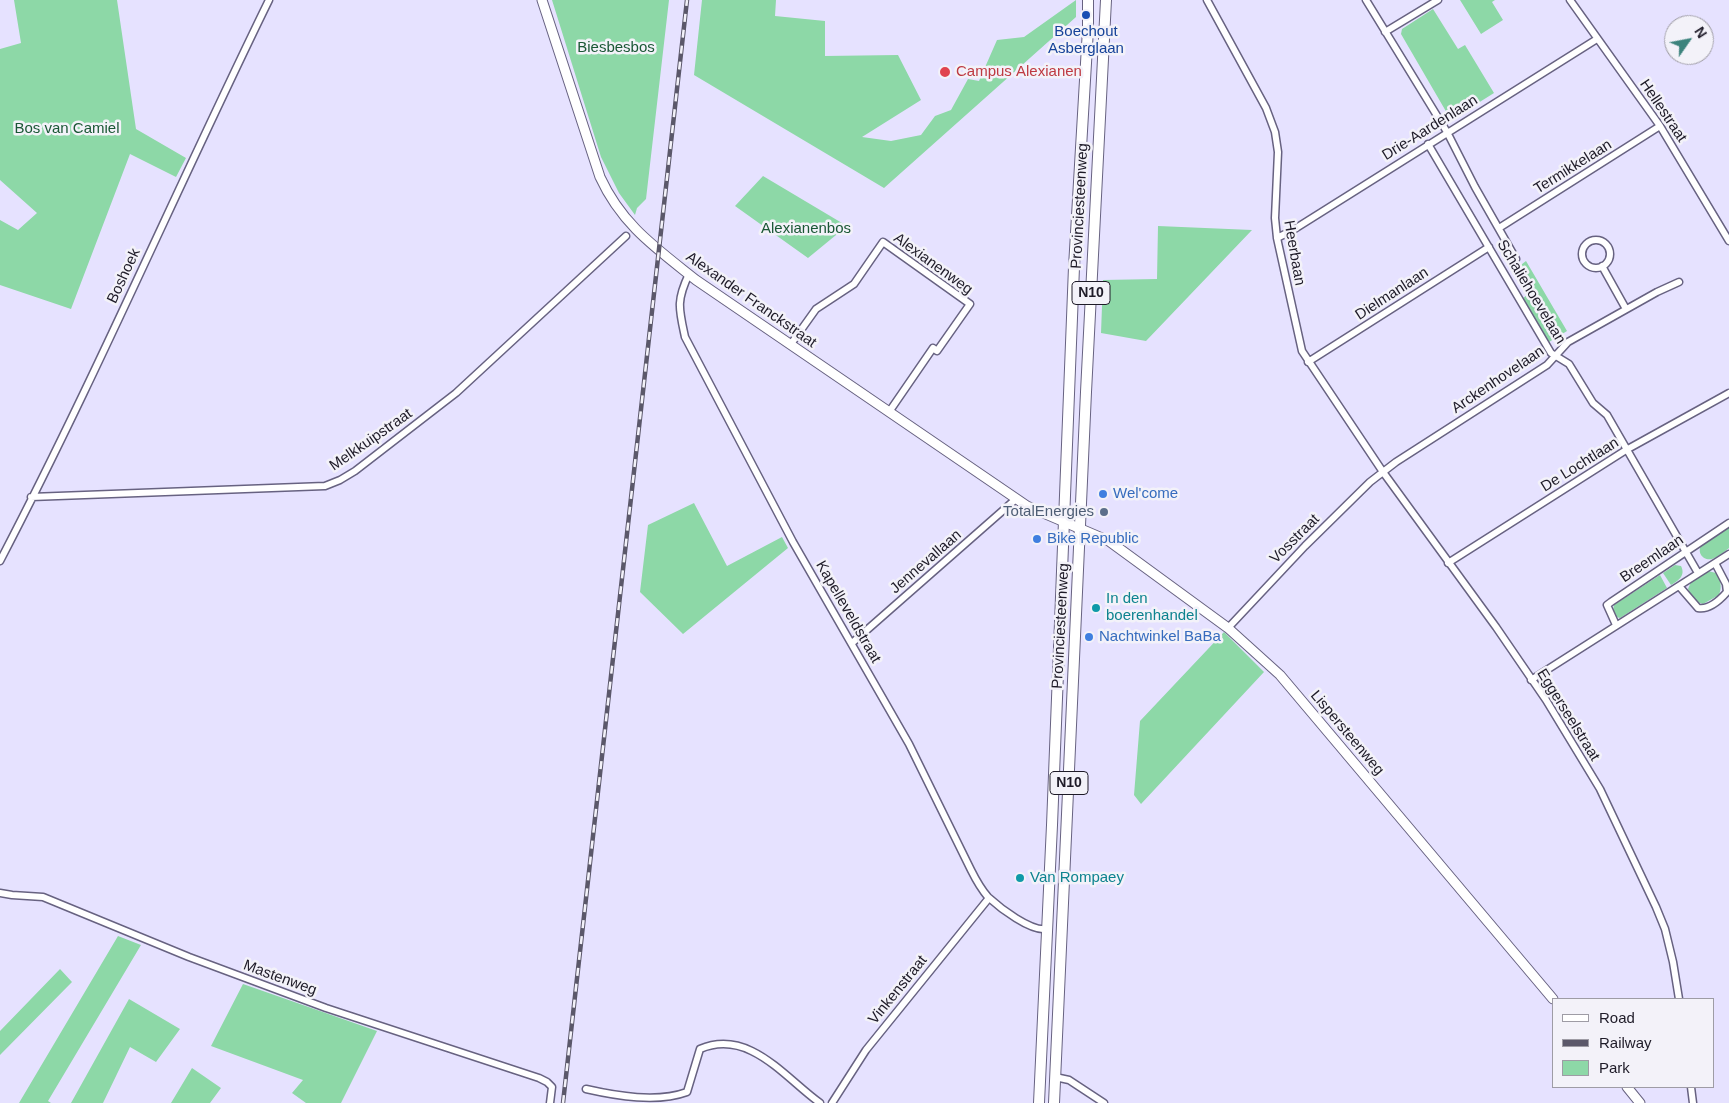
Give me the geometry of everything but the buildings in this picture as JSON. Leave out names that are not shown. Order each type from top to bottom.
[{"type":"main road","name":"Provinciesteenweg","points":[[1039,1103],[1088,0]]},
{"type":"main road","name":"Provinciesteenweg","points":[[1054,1103],[1081,529],[1086,382],[1106,0]]},
{"type":"main road","points":[[1046,948],[1049,942],[1054,941],[1058,944],[1058,953],[1061,960]]},
{"type":"street","name":"Boshoek","points":[[0,561],[84,391],[209,122],[269,0]]},
{"type":"street","name":"Alexander Franckstraat","points":[[542,0],[594,162],[608,193],[635,229],[663,255],[1016,499],[1045,515],[1081,529]]},
{"type":"street","name":"Heerbaan","points":[[1207,0],[1266,108],[1275,132],[1278,152],[1276,238],[1302,351],[1383,472]]},
{"type":"street","name":"Schaliehoevelaan","points":[[1366,0],[1447,132],[1475,187],[1516,259]]},
{"type":"street","points":[[1385,32],[1438,0]]},
{"type":"street","name":"Hellestraat","points":[[1570,0],[1660,126],[1729,241]]},
{"type":"street","name":"Drie-Aardenlaan","points":[[1276,238],[1293,230],[1598,39]]},
{"type":"street","name":"Termikkelaan","points":[[1499,228],[1660,126]]},
{"type":"street","name":"Schaliehoevelaan","points":[[1428,144],[1551,353],[1569,364],[1593,403],[1607,415],[1698,573]]},
{"type":"street","name":"Melkkuipstraat","points":[[31,498],[325,486],[340,480],[456,393],[626,236]]},
{"type":"street","points":[[1598,241],[1607,247],[1609,257],[1602,266],[1592,267],[1584,260],[1582,251],[1589,242],[1598,241]]},
{"type":"street","name":"Alexianenweg","points":[[791,344],[816,309],[854,284],[882,242],[970,304],[937,351],[933,348],[889,412]]},
{"type":"street","name":"Dielmanlaan","points":[[1308,362],[1489,247]]},
{"type":"street","points":[[1602,266],[1626,309]]},
{"type":"street","name":"Kapelleveldstraat","points":[[690,274],[680,296],[679,310],[685,337],[793,542],[909,744],[980,887],[989,898],[1017,920],[1041,930],[1047,929]]},
{"type":"street","name":"Arckenhovelaan","points":[[1383,472],[1547,365],[1568,342],[1679,282]]},
{"type":"street","name":"De Lochtlaan","points":[[1448,563],[1626,450],[1729,393]]},
{"type":"street","name":"Eggerseelstraat","points":[[1383,472],[1496,628],[1600,789],[1656,906],[1665,929],[1672,958],[1678,998]]},
{"type":"street","name":"Vosstraat","points":[[1228,628],[1305,546],[1370,482],[1383,472]]},
{"type":"street","name":"Jennevallaan","points":[[852,643],[1016,499]]},
{"type":"street","name":"Breemlaan","points":[[1616,625],[1607,605],[1729,523]]},
{"type":"street","name":"Lispersteenweg","points":[[1081,529],[1109,541],[1228,628],[1280,675],[1552,998]]},
{"type":"street","points":[[1531,680],[1729,554]]},
{"type":"street","points":[[1680,586],[1698,608],[1707,608],[1727,592],[1726,584],[1715,563]]},
{"type":"street","name":"Mastenweg","points":[[0,893],[43,897],[198,961],[326,1008],[539,1078],[548,1082],[552,1087],[550,1103]]},
{"type":"street","name":"Vinkenstraat","points":[[832,1103],[866,1050],[989,898]]},
{"type":"street","points":[[586,1090],[643,1101],[672,1099],[687,1092],[700,1049],[715,1044],[722,1044],[739,1047],[768,1059],[820,1103]]},
{"type":"street","points":[[1055,1077],[1068,1080],[1104,1103]]},
{"type":"street","points":[[1628,1088],[1640,1103]]},
{"type":"street","points":[[1691,1088],[1693,1103]]},
{"type":"green space","name":"Bos van Camiel","points":[[14,0],[117,0],[136,129],[186,158],[176,177],[130,154],[71,309],[0,285],[0,220],[18,230],[37,213],[0,180],[0,49],[21,43]]},
{"type":"green space","name":"Biesbesbos","points":[[552,0],[669,0],[646,199],[637,208],[635,215],[619,193],[601,157]]},
{"type":"green space","points":[[702,0],[776,0],[775,16],[825,21],[825,56],[898,55],[921,100],[862,137],[891,141],[921,135],[935,116],[951,110],[968,79],[979,81],[997,40],[1024,37],[1076,0],[1076,17],[884,188],[694,75]]},
{"type":"green space","points":[[1460,0],[1495,0],[1492,2],[1503,20],[1481,34]]},
{"type":"green space","points":[[1433,9],[1458,49],[1465,45],[1494,93],[1451,120],[1401,34],[1402,29]]},
{"type":"green space","name":"Alexianenbos","points":[[763,176],[847,226],[808,258],[735,206]]},
{"type":"green space","points":[[1158,226],[1252,230],[1146,341],[1101,333],[1103,280],[1157,279]]},
{"type":"green space","points":[[1526,261],[1567,331],[1549,342],[1523,298],[1530,293],[1517,268]]},
{"type":"green space","points":[[694,503],[727,566],[782,537],[788,548],[683,634],[640,592],[648,525]]},
{"type":"green space","points":[[1729,527],[1729,548],[1712,559],[1703,557],[1700,553],[1702,544]]},
{"type":"green space","points":[[1675,565],[1681,566],[1683,573],[1679,580],[1671,585],[1663,573]]},
{"type":"green space","points":[[1708,571],[1716,573],[1721,586],[1719,595],[1703,604],[1693,599],[1688,589],[1691,582]]},
{"type":"green space","points":[[1660,575],[1667,588],[1620,618],[1616,617],[1613,610],[1614,605]]},
{"type":"green space","points":[[1224,632],[1264,672],[1141,804],[1134,795],[1140,721]]},
{"type":"green space","points":[[118,936],[141,945],[48,1101],[51,1103],[19,1103]]},
{"type":"green space","points":[[60,969],[72,982],[0,1055],[0,1031]]},
{"type":"green space","points":[[243,984],[377,1031],[341,1103],[306,1103],[292,1093],[303,1080],[211,1046]]},
{"type":"green space","points":[[129,999],[180,1029],[156,1062],[130,1047],[103,1103],[71,1103]]},
{"type":"green space","points":[[192,1068],[221,1088],[210,1103],[171,1103]]},
{"type":"railway","points":[[563,1103],[687,0]]},
{"type":"place","name":"Boechout Asberglaan","points":[[1086,15]]},
{"type":"place","name":"Campus Alexianen","points":[[945,72]]},
{"type":"place","name":"Wel'come","points":[[1103,494]]},
{"type":"place","name":"TotalEnergies","points":[[1104,512]]},
{"type":"place","name":"Bike Republic","points":[[1037,539]]},
{"type":"place","name":"In den boerenhandel","points":[[1096,608]]},
{"type":"place","name":"Nachtwinkel BaBa","points":[[1089,637]]},
{"type":"place","name":"Van Rompaey","points":[[1020,878]]}]
